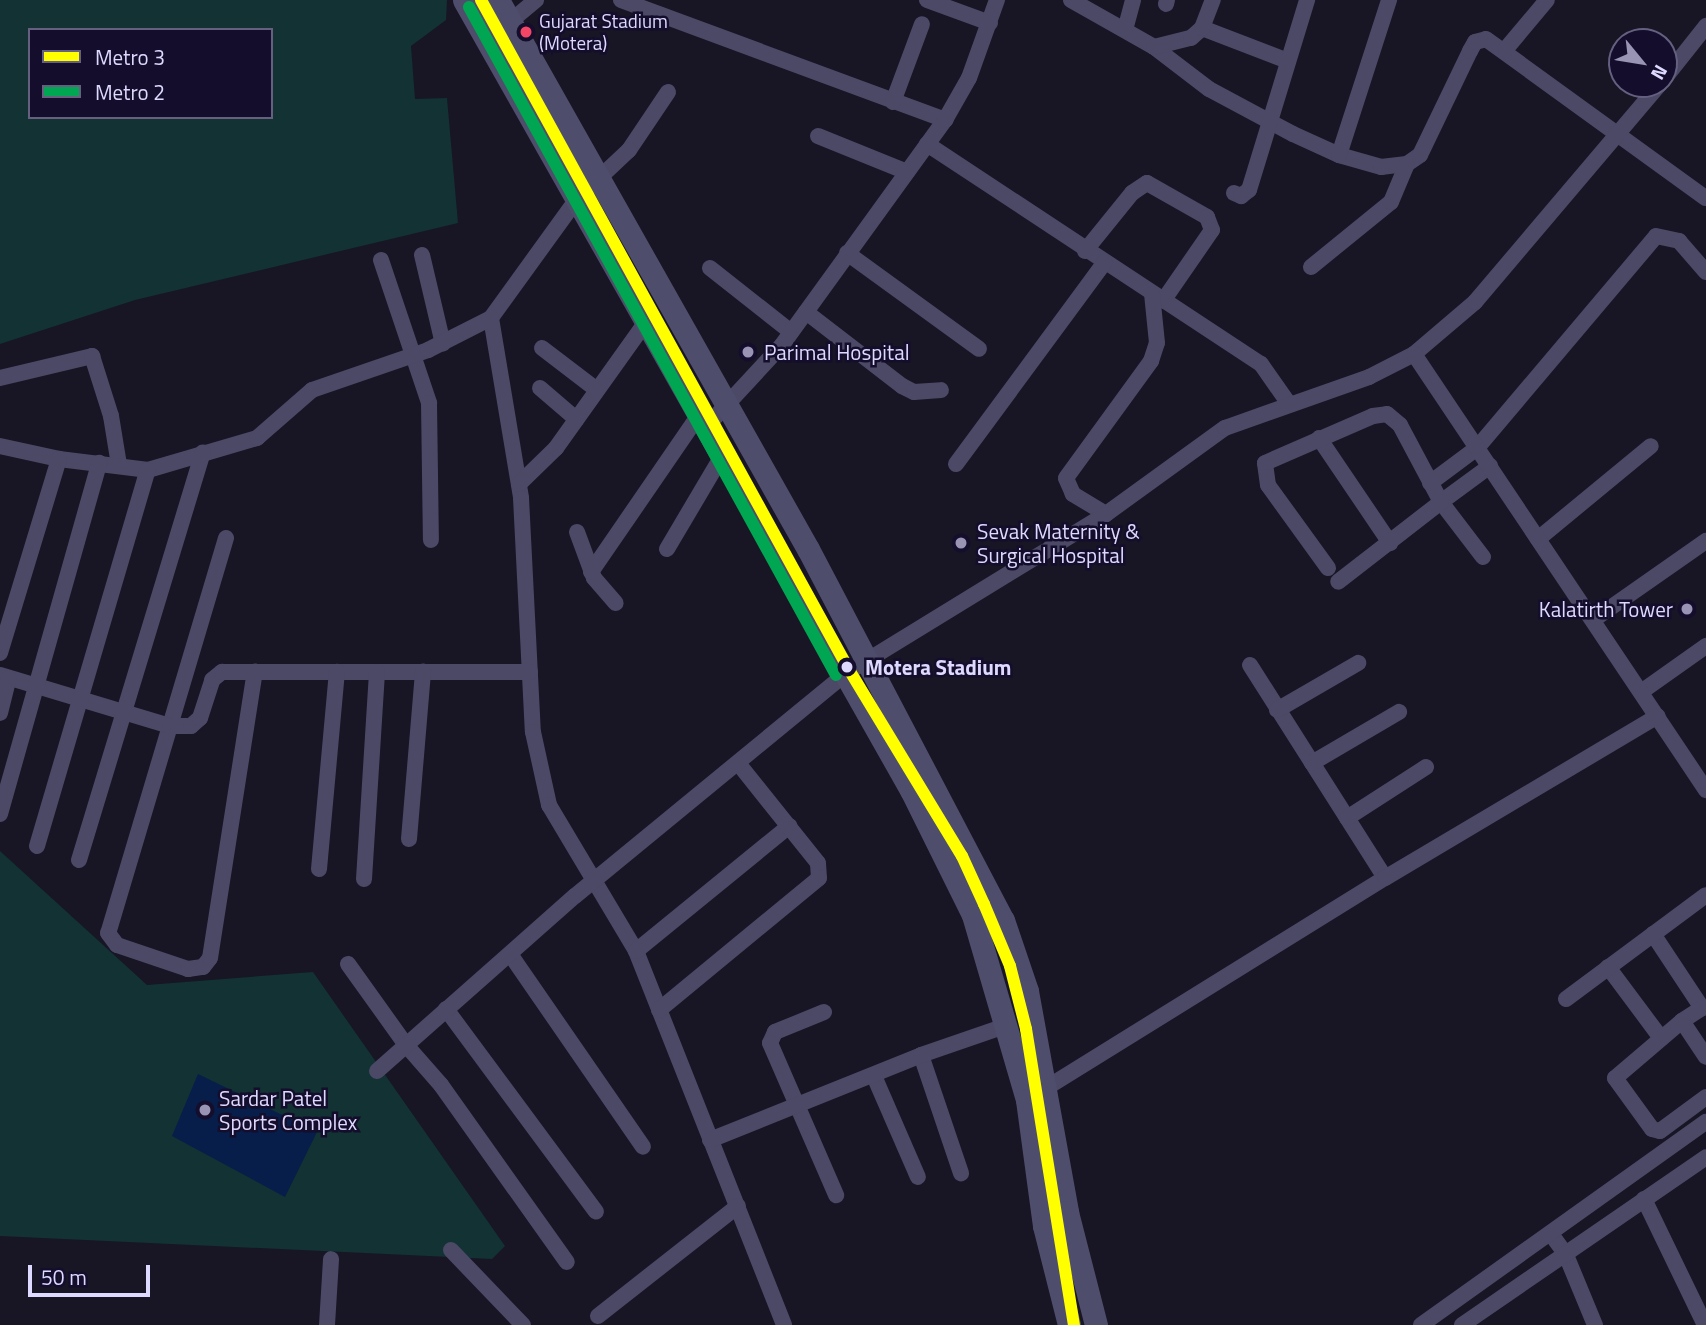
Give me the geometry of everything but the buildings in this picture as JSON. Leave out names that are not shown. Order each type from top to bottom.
[{"type":"street","points":[[464,0],[845,674],[940,845],[973,915],[1027,1100],[1044,1226],[1069,1325]]},
{"type":"street","points":[[498,0],[868,660],[1003,920],[1027,991],[1047,1088],[1067,1212],[1096,1325]]},
{"type":"street","points":[[487,41],[512,24],[536,0]]},
{"type":"street","points":[[621,0],[945,120]]},
{"type":"street","points":[[927,0],[989,23]]},
{"type":"street","points":[[592,572],[702,421],[726,406],[791,332],[945,120],[969,78],[997,0]]},
{"type":"street","points":[[1071,0],[1154,47],[1209,89],[1269,122],[1339,155],[1381,167],[1407,164]]},
{"type":"street","points":[[1125,30],[1132,0]]},
{"type":"street","points":[[1154,47],[1182,42],[1202,28],[1213,0]]},
{"type":"street","points":[[1234,193],[1241,196],[1248,190],[1307,0]]},
{"type":"street","points":[[1339,155],[1389,0]]},
{"type":"street","points":[[1505,50],[1547,0]]},
{"type":"street","points":[[893,102],[922,24]]},
{"type":"street","points":[[1678,61],[1706,26]]},
{"type":"street","points":[[1202,28],[1288,61]]},
{"type":"street","points":[[1311,267],[1391,202],[1407,164],[1429,140],[1475,42],[1486,39],[1505,50],[1619,137],[1703,190]]},
{"type":"street","points":[[0,446],[59,459],[148,470],[257,438],[312,390],[443,344],[491,318],[577,200],[629,150],[668,92]]},
{"type":"street","points":[[377,1071],[510,954],[845,674],[1106,514],[1225,428],[1369,377],[1414,354],[1475,302],[1619,137],[1649,98]]},
{"type":"street","points":[[817,136],[907,172]]},
{"type":"street","points":[[927,144],[1085,251],[1261,364],[1289,404]]},
{"type":"street","points":[[1085,251],[1132,192],[1147,183],[1207,216],[1213,223],[1209,237],[1157,297],[1157,344],[1151,361],[1066,478],[1073,494],[1106,514]]},
{"type":"street","points":[[1430,483],[1477,448],[1656,236],[1679,241],[1706,272]]},
{"type":"street","points":[[847,253],[979,349]]},
{"type":"street","points":[[422,255],[443,344]]},
{"type":"street","points":[[381,260],[416,354],[433,422],[431,540]]},
{"type":"street","points":[[956,464],[1104,263]]},
{"type":"street","points":[[710,268],[791,332]]},
{"type":"street","points":[[806,312],[902,386],[914,392],[941,390]]},
{"type":"street","points":[[491,318],[519,484],[533,732],[549,805],[636,951],[785,1325]]},
{"type":"street","points":[[519,484],[541,468],[646,322]]},
{"type":"street","points":[[542,348],[597,390]]},
{"type":"street","points":[[1414,354],[1706,790]]},
{"type":"street","points":[[0,378],[92,356],[111,416],[119,465]]},
{"type":"street","points":[[540,388],[576,419]]},
{"type":"street","points":[[1328,568],[1263,474],[1265,463],[1373,415],[1387,415],[1400,425],[1441,502],[1483,557]]},
{"type":"street","points":[[1319,438],[1390,543]]},
{"type":"street","points":[[1538,539],[1651,446]]},
{"type":"street","points":[[79,860],[203,452]]},
{"type":"street","points":[[667,549],[722,456]]},
{"type":"street","points":[[0,653],[59,459]]},
{"type":"street","points":[[0,814],[39,687],[99,463]]},
{"type":"street","points":[[1338,582],[1490,466]]},
{"type":"street","points":[[37,846],[148,470]]},
{"type":"street","points":[[578,532],[592,572],[616,603]]},
{"type":"street","points":[[226,538],[108,933],[117,945],[197,970],[210,958],[255,671]]},
{"type":"street","points":[[1593,620],[1706,541]]},
{"type":"street","points":[[1641,692],[1706,646]]},
{"type":"street","points":[[1277,710],[1358,663]]},
{"type":"street","points":[[1250,666],[1385,878]]},
{"type":"street","points":[[0,713],[5,676],[170,726],[196,723],[217,675],[255,671],[530,672]]},
{"type":"street","points":[[319,869],[337,672]]},
{"type":"street","points":[[364,879],[377,672]]},
{"type":"street","points":[[409,839],[423,672]]},
{"type":"street","points":[[1312,763],[1399,712]]},
{"type":"street","points":[[1027,1100],[1385,878],[1658,716]]},
{"type":"street","points":[[659,1010],[819,878],[818,863],[738,763]]},
{"type":"street","points":[[1347,818],[1426,767]]},
{"type":"street","points":[[636,951],[789,826]]},
{"type":"street","points":[[1566,999],[1706,895]]},
{"type":"street","points":[[1653,934],[1704,1007],[1682,1021],[1615,1078],[1652,1129],[1660,1131],[1706,1097]]},
{"type":"street","points":[[510,954],[643,1147]]},
{"type":"street","points":[[348,964],[406,1045],[441,1084],[567,1262]]},
{"type":"street","points":[[1608,967],[1661,1038]]},
{"type":"street","points":[[446,1009],[596,1212]]},
{"type":"street","points":[[824,1012],[775,1032],[769,1039],[836,1195]]},
{"type":"street","points":[[1682,1021],[1706,1057]]},
{"type":"street","points":[[710,1140],[921,1055],[1005,1026]]},
{"type":"street","points":[[921,1055],[961,1173]]},
{"type":"street","points":[[874,1076],[918,1177]]},
{"type":"street","points":[[1421,1325],[1706,1122]]},
{"type":"street","points":[[1462,1325],[1706,1157]]},
{"type":"street","points":[[1644,1199],[1704,1325]]},
{"type":"street","points":[[598,1316],[738,1206]]},
{"type":"street","points":[[1551,1234],[1566,1255],[1595,1325]]},
{"type":"street","points":[[451,1250],[523,1325]]},
{"type":"street","points":[[327,1325],[331,1259]]},
{"type":"green space","points":[[0,0],[447,0],[446,20],[411,46],[415,99],[447,98],[458,223],[135,300],[0,344]]},
{"type":"green space","name":"Sardar Patel Sports Complex","points":[[0,851],[147,985],[313,972],[505,1246],[492,1259],[0,1236]]},
{"type":"water","points":[[198,1074],[317,1132],[285,1197],[172,1136]]},
{"type":"metro line","name":"3","points":[[481,0],[848,668],[962,856],[984,904],[1010,966],[1026,1029],[1074,1325]]},
{"type":"metro line","name":"2","points":[[469,7],[836,675]]},
{"type":"place","name":"Gujarat Stadium (Motera)","points":[[526,32]]},
{"type":"place","name":"Parimal Hospital","points":[[748,352]]},
{"type":"place","name":"Sevak Maternity & Surgical Hospital","points":[[961,543]]},
{"type":"place","name":"Kalatirth Tower","points":[[1687,609]]},
{"type":"place","name":"Motera Stadium","points":[[847,667]]},
{"type":"place","name":"Sardar Patel Sports Complex","points":[[205,1110]]}]
